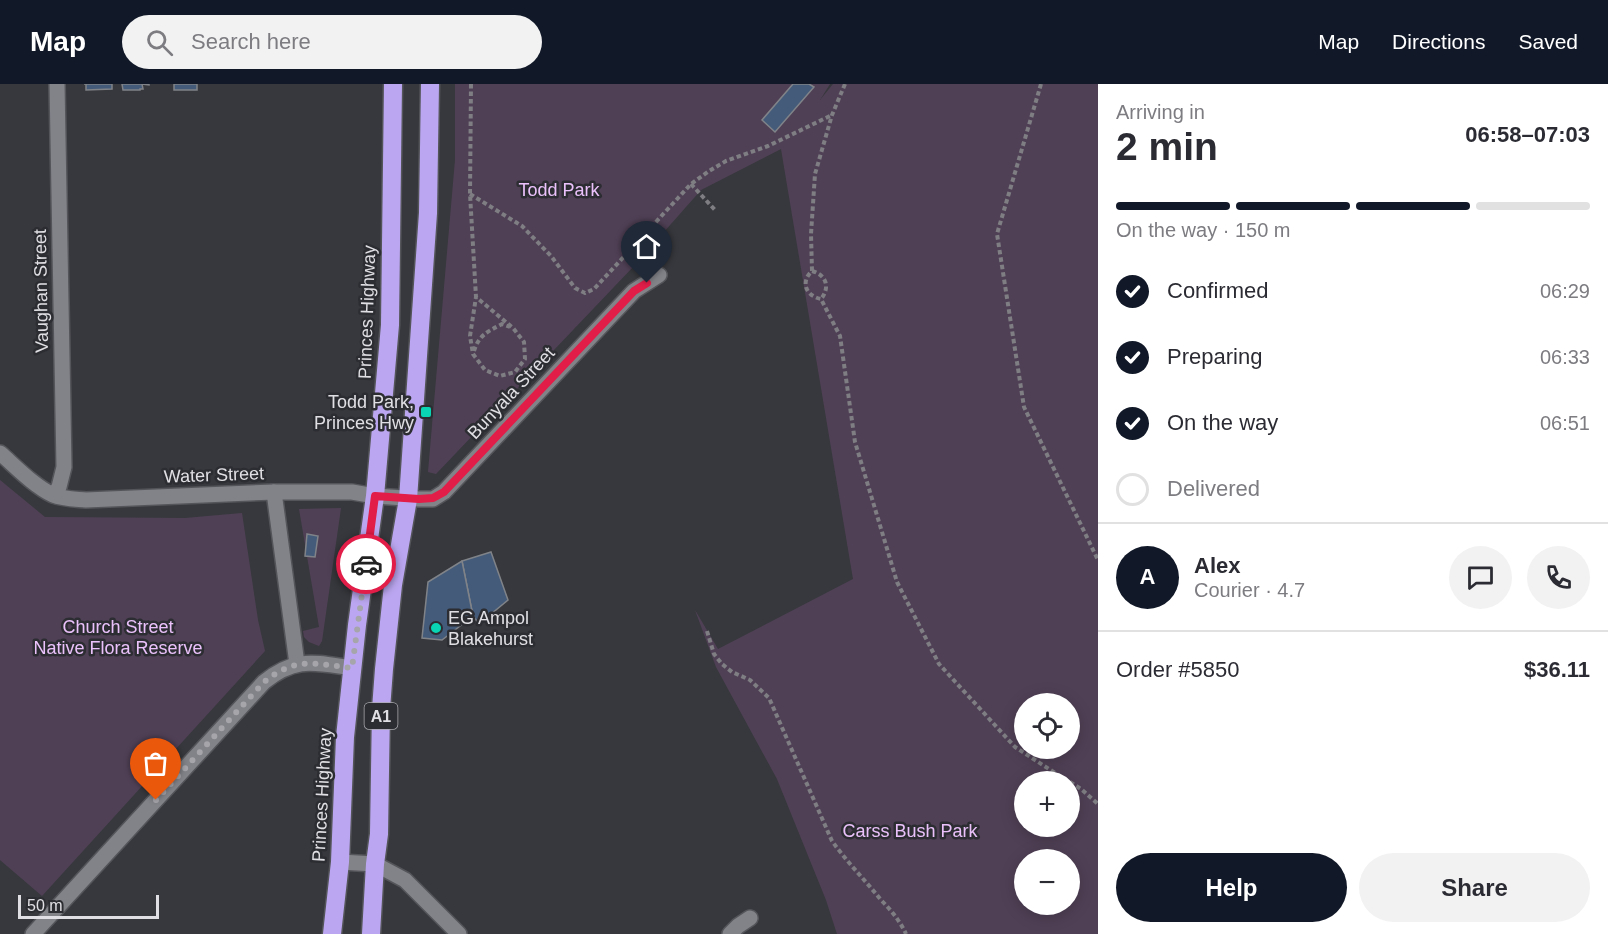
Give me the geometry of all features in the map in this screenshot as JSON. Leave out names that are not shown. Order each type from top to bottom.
[{"type":"highway","name":"Princes Highway","points":[[332,934],[340,862],[345,737],[375,496],[390,325],[393,84]]},
{"type":"highway","name":"A1","points":[[371,934],[378,834],[384,669],[393,585],[408,499],[428,213],[430,84]]},
{"type":"street","name":"Vaughan Street","points":[[54,495],[59,487],[64,467],[57,84]]},
{"type":"street","name":"Bunyala Street","points":[[375,496],[408,499],[433,498],[444,492],[634,291],[659,275]]},
{"type":"street","points":[[0,453],[54,495]]},
{"type":"street","points":[[273,492],[297,664]]},
{"type":"street","name":"Water Street","points":[[54,495],[86,500],[273,492],[352,492],[375,496]]},
{"type":"street","points":[[33,934],[264,682],[278,671],[297,664],[324,664],[352,668]]},
{"type":"street","points":[[340,862],[375,864],[405,880],[459,934]]},
{"type":"street","points":[[730,934],[750,918]]},
{"type":"path","points":[[471,84],[470,194],[476,297],[470,336],[473,354],[485,370],[500,376],[515,372],[525,359],[524,342],[513,328],[476,297]]},
{"type":"path","points":[[845,84],[832,115],[815,174],[811,234],[812,271],[806,279],[806,288],[812,296],[821,299],[840,336],[855,442],[897,582],[939,664],[1015,747],[1052,771]]},
{"type":"path","points":[[1041,84],[997,234],[1024,407],[1098,560]]},
{"type":"path","points":[[470,194],[522,226],[551,256],[575,288],[585,292],[594,289],[692,184],[709,171],[726,161],[778,142],[832,115]]},
{"type":"path","points":[[692,184],[716,211]]},
{"type":"path","points":[[812,271],[822,276],[826,284],[826,290],[821,299]]},
{"type":"path","points":[[473,354],[477,340],[486,332],[502,324],[513,328]]},
{"type":"path","points":[[707,631],[714,654],[722,664],[732,672],[750,680],[769,699],[832,842],[890,910],[906,934]]},
{"type":"path","points":[[1080,788],[1098,804]]},
{"type":"green space","points":[[455,84],[830,84],[820,100],[833,84],[1098,84],[1098,934],[837,934],[826,900],[777,779],[716,667],[695,610],[718,649],[853,579],[781,149],[701,190],[633,267],[436,474],[428,472],[455,160]]},
{"type":"green space","name":"Church Street Native Flora Reserve","points":[[0,480],[45,517],[185,518],[242,513],[258,620],[265,651],[42,896],[0,860]]},
{"type":"green space","points":[[341,508],[322,641],[319,646],[309,642],[304,637],[303,631],[319,627],[299,509]]},
{"type":"building","points":[[86,84],[112,84],[112,89],[86,90]]},
{"type":"building","points":[[122,84],[142,84],[143,89],[123,90]]},
{"type":"building","points":[[174,84],[197,84],[197,90],[174,90]]},
{"type":"building","points":[[793,84],[809,84],[814,87],[775,132],[762,120]]},
{"type":"building","points":[[307,534],[318,536],[315,557],[305,556]]},
{"type":"building","points":[[491,552],[508,600],[479,624],[473,616],[462,561]]},
{"type":"building","points":[[462,561],[473,616],[442,640],[422,638],[428,582]]},
{"type":"way so far","points":[[156,800],[264,682],[278,671],[297,664],[310,663],[352,668],[366,564]]},
{"type":"place","name":"Todd Park, Princes Hwy","points":[[426,412]]},
{"type":"place","name":"EG Ampol Blakehurst","points":[[436,628]]},
{"type":"route","points":[[366,564],[375,496],[419,499],[433,498],[444,492],[634,291],[647,283]]},
{"type":"park label","name":"Todd Park","points":[[559,190]]},
{"type":"park label","name":"Carss Bush Park","points":[[910,831]]}]
